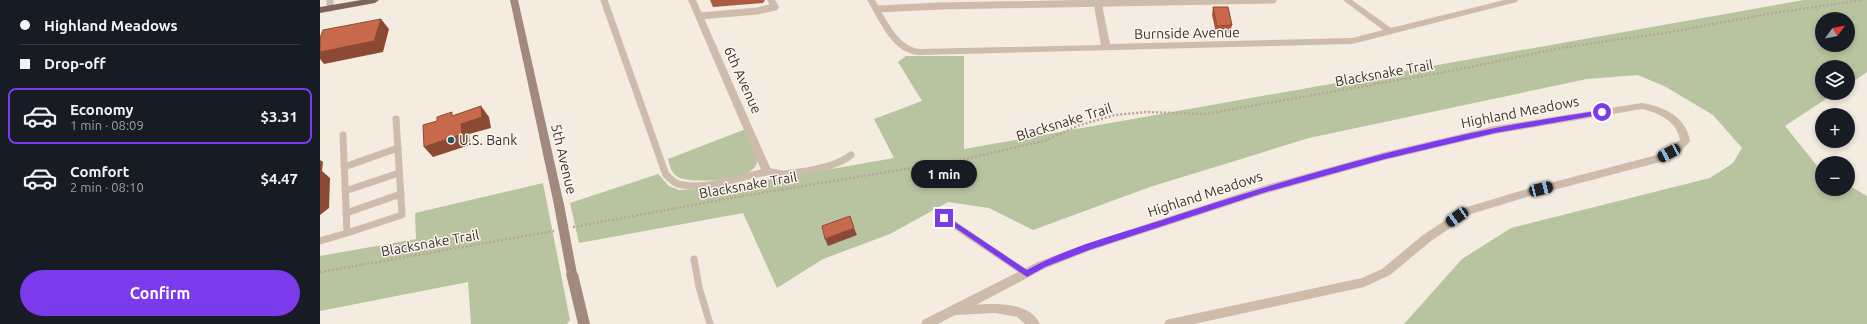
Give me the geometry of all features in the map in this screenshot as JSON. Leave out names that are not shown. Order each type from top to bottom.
[{"type":"main road","points":[[320,10],[330,4],[375,0]]},
{"type":"street","name":"5th Avenue","points":[[514,0],[584,324]]},
{"type":"street","name":"6th Avenue","points":[[692,0],[767,172]]},
{"type":"street","name":"Burnside Avenue","points":[[870,0],[896,39],[905,48],[915,52],[1352,41],[1514,0]]},
{"type":"street","points":[[1347,0],[1389,32]]},
{"type":"street","points":[[1097,1],[1106,48]]},
{"type":"street","name":"Highland Meadows","points":[[928,324],[1042,265],[1086,248],[1266,189],[1385,156],[1495,130],[1642,106],[1661,110],[1679,125],[1685,133],[1685,141],[1679,148],[1660,158],[1527,193],[1468,211],[1426,238],[1406,257],[1374,279],[1330,291],[1170,324]]},
{"type":"street","points":[[952,311],[995,308],[1020,313],[1034,324]]},
{"type":"lane","points":[[604,0],[666,175],[676,183],[706,185],[751,177],[767,172],[783,174],[834,165],[844,161],[851,155]]},
{"type":"lane","points":[[700,16],[722,12],[761,11],[775,7],[771,0]]},
{"type":"lane","points":[[877,10],[1097,1],[1273,0]]},
{"type":"lane","points":[[320,241],[402,215],[396,120]]},
{"type":"lane","points":[[343,135],[347,233]]},
{"type":"lane","points":[[344,166],[398,148]]},
{"type":"lane","points":[[345,191],[399,172]]},
{"type":"lane","points":[[346,212],[401,194]]},
{"type":"lane","points":[[944,218],[1027,274]]},
{"type":"lane","points":[[694,259],[698,287],[710,324]]},
{"type":"path","name":"Blacksnake Trail","points":[[567,228],[731,198],[966,159],[1044,141],[1080,125],[1115,115],[1146,112],[1206,114],[1456,70],[1559,48],[1671,32],[1767,14],[1863,0]]},
{"type":"path","name":"Blacksnake Trail","points":[[320,272],[559,230]]},
{"type":"green space","points":[[1804,0],[1867,0],[1867,72],[1855,80],[1855,60],[1815,60],[1815,100],[1824,100],[1785,126],[1815,163],[1815,196],[1855,196],[1855,189],[1867,196],[1867,324],[1404,324],[1462,259],[1511,228],[1710,178],[1733,163],[1742,148],[1713,115],[1666,87],[1638,75],[1587,79],[1309,138],[1150,187],[1033,230],[989,208],[948,202],[890,234],[823,259],[777,288],[743,213],[579,243],[570,203],[658,174],[669,186],[679,190],[698,189],[780,178],[894,158],[874,119],[922,101],[898,62],[906,56],[964,56],[964,149]]},
{"type":"green space","points":[[746,129],[758,160],[755,167],[749,172],[725,179],[703,181],[678,177],[672,171],[668,159]]},
{"type":"green space","points":[[543,183],[570,320],[567,324],[471,324],[468,282],[320,311],[320,256],[416,239],[415,213]]},
{"type":"building","points":[[1213,7],[1228,7],[1232,25],[1217,26]]},
{"type":"building","points":[[381,19],[374,41],[320,52],[320,38],[323,30]]},
{"type":"building","points":[[481,106],[482,117],[461,124],[462,134],[424,147],[423,125],[437,121],[437,117],[452,112],[452,116]]},
{"type":"building","points":[[850,216],[854,228],[825,239],[822,226]]},
{"type":"place","name":"U.S. Bank","points":[[451,140]]},
{"type":"route","points":[[944,218],[1027,274],[1042,265],[1086,248],[1266,189],[1385,156],[1495,130],[1602,112]]}]
